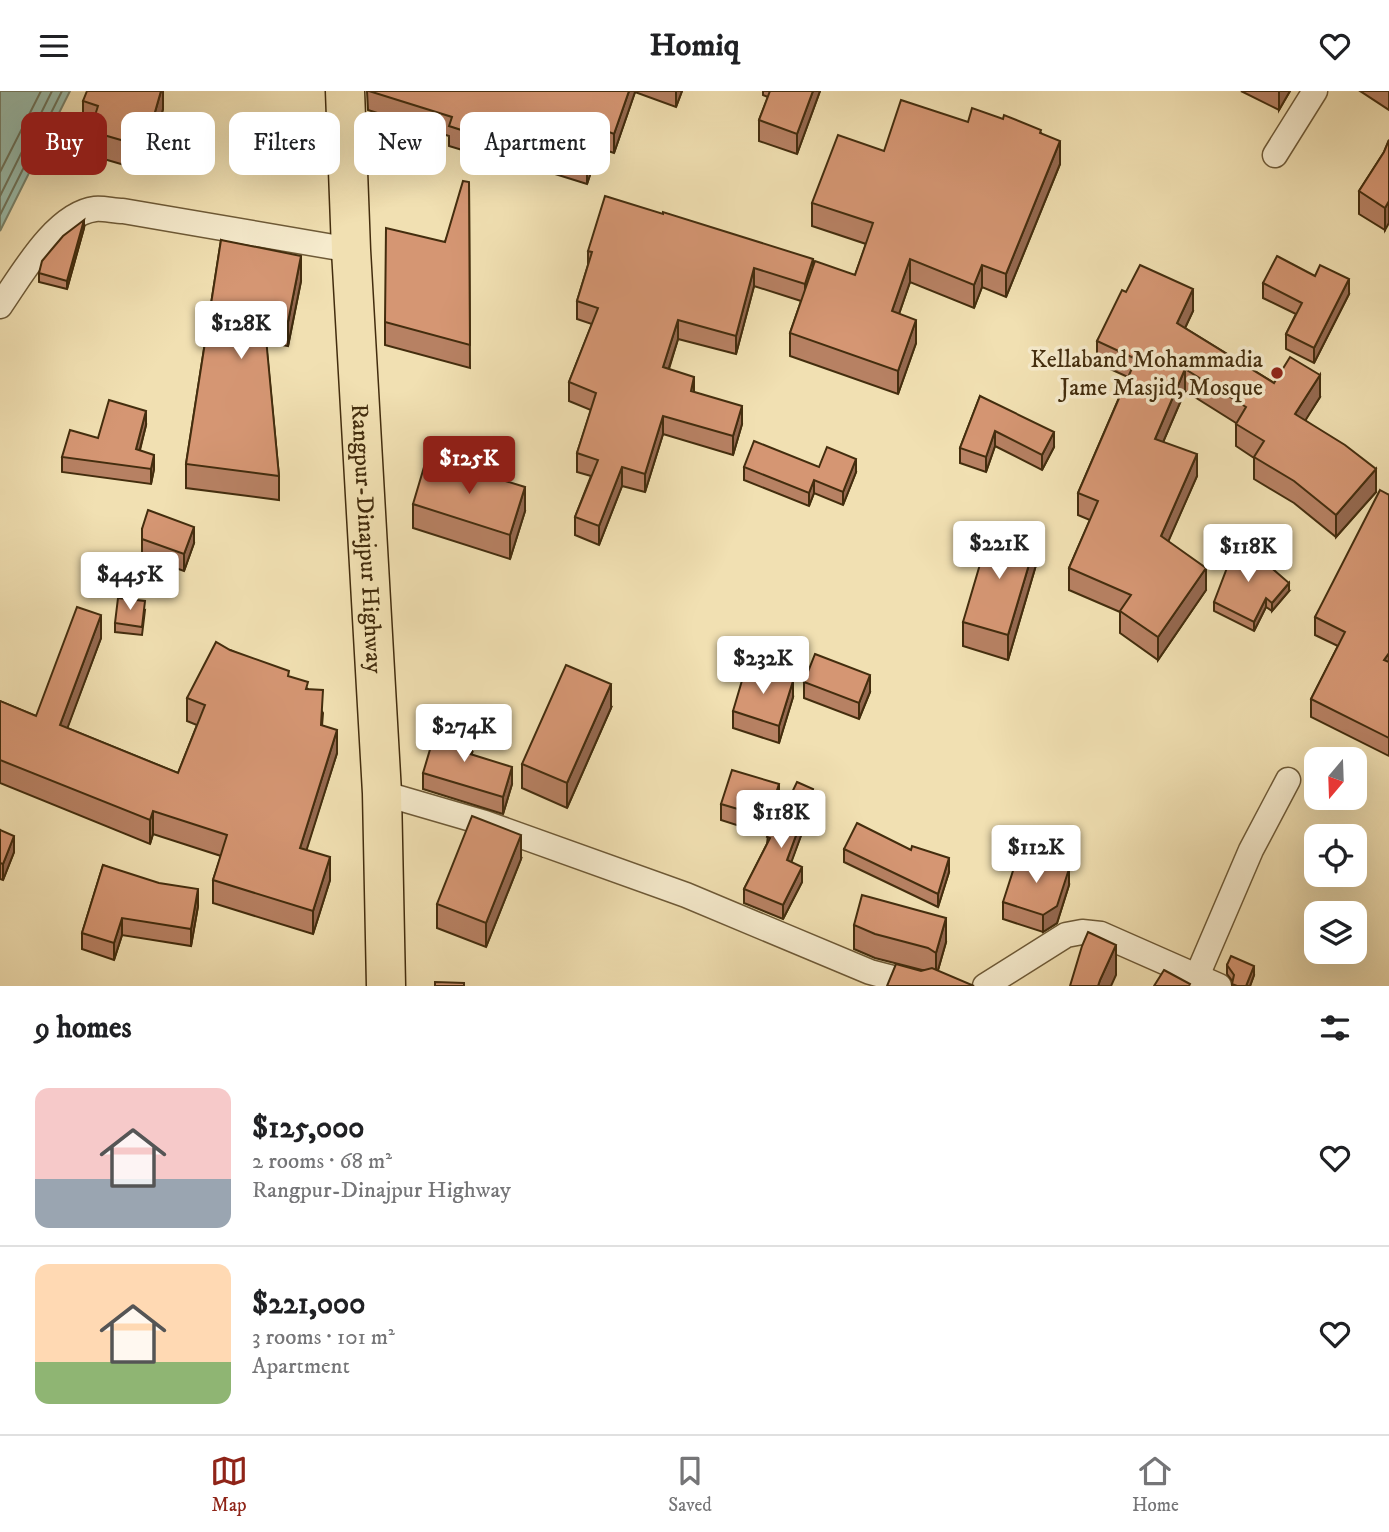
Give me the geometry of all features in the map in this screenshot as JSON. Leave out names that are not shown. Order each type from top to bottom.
[{"type":"highway","name":"Rangpur-Dinajpur Highway","points":[[345,91],[351,250],[382,793],[386,986]]},
{"type":"street","points":[[1275,155],[1315,91]]},
{"type":"street","points":[[0,306],[52,233],[76,216],[94,209],[122,211],[351,250]]},
{"type":"street","points":[[985,986],[1066,935],[1082,932],[1101,934],[1208,981],[1251,849],[1288,780]]},
{"type":"street","points":[[382,793],[497,828],[685,895],[870,972],[925,986]]},
{"type":"water","points":[[0,91],[70,91],[60,112],[21,112],[21,175],[28,175],[0,231]]},
{"type":"building","points":[[87,91],[161,91],[155,112],[121,112],[121,140],[107,136],[107,112],[96,112],[98,106],[83,101]]},
{"type":"building","points":[[369,91],[629,91],[614,134],[610,132],[610,112],[460,112],[460,130],[449,126],[452,117],[446,115],[446,112],[436,112]]},
{"type":"building","points":[[770,91],[813,91],[797,134],[759,120]]},
{"type":"building","points":[[901,100],[968,122],[972,108],[1003,119],[1004,115],[1060,141],[1006,274],[982,265],[974,285],[910,259],[892,311],[916,320],[898,371],[790,333],[815,261],[855,275],[873,223],[812,203],[838,135],[884,151]]},
{"type":"building","points":[[1389,140],[1389,201],[1385,208],[1359,191]]},
{"type":"building","points":[[463,181],[469,182],[470,345],[385,322],[386,228],[445,242]]},
{"type":"building","points":[[605,196],[813,259],[805,284],[754,268],[736,336],[678,320],[663,367],[694,377],[691,391],[742,406],[733,436],[663,416],[645,474],[622,467],[599,526],[575,517],[598,460],[577,453],[596,393],[569,382],[598,308],[577,301],[592,252],[588,251]]},
{"type":"building","points":[[84,220],[67,281],[39,273],[42,261],[63,236]]},
{"type":"building","points":[[221,240],[301,256],[288,322],[264,317],[279,476],[186,464]]},
{"type":"building","points":[[1277,256],[1315,276],[1320,265],[1349,279],[1314,348],[1286,334],[1302,303],[1263,283]]},
{"type":"building","points":[[1140,265],[1193,289],[1177,323],[1274,383],[1290,357],[1320,375],[1295,414],[1345,445],[1376,469],[1336,515],[1294,481],[1254,457],[1264,441],[1236,424],[1246,407],[1185,369],[1155,439],[1197,454],[1161,536],[1206,568],[1158,637],[1120,611],[1131,595],[1069,568],[1098,501],[1078,493],[1136,359],[1097,341],[1122,290],[1126,292]]},
{"type":"building","points":[[980,396],[1054,432],[1042,455],[995,431],[986,457],[960,448]]},
{"type":"building","points":[[109,400],[146,411],[136,449],[154,455],[151,469],[62,457],[70,430],[98,438]]},
{"type":"building","points":[[754,441],[819,467],[827,447],[856,459],[843,492],[814,480],[809,493],[744,467]]},
{"type":"building","points":[[427,457],[525,487],[510,535],[413,504]]},
{"type":"building","points":[[1380,490],[1389,495],[1389,653],[1384,660],[1389,662],[1389,738],[1311,699],[1345,632],[1315,617]]},
{"type":"building","points":[[148,510],[194,527],[184,554],[142,539]]},
{"type":"building","points":[[991,527],[1036,541],[1008,635],[963,622]]},
{"type":"building","points":[[1238,539],[1289,583],[1272,603],[1266,598],[1254,622],[1214,602]]},
{"type":"building","points":[[118,598],[145,601],[142,627],[115,623]]},
{"type":"building","points":[[77,607],[101,615],[60,725],[178,773],[205,705],[187,698],[216,642],[230,650],[289,671],[288,676],[308,682],[306,689],[323,690],[321,725],[337,730],[300,848],[330,857],[313,911],[213,880],[227,835],[153,811],[150,820],[0,760],[0,701],[36,716]]},
{"type":"building","points":[[815,654],[870,675],[859,703],[804,682]]},
{"type":"building","points":[[566,665],[611,684],[567,783],[522,764]]},
{"type":"building","points":[[746,667],[793,681],[779,726],[733,711]]},
{"type":"building","points":[[437,726],[472,736],[467,753],[512,767],[503,797],[423,773]]},
{"type":"building","points":[[732,770],[779,784],[768,818],[721,804]]},
{"type":"building","points":[[797,782],[813,789],[787,860],[802,867],[783,905],[744,889],[770,838],[767,837],[780,803],[786,805]]},
{"type":"building","points":[[472,816],[521,835],[486,923],[437,904]]},
{"type":"building","points":[[857,823],[911,850],[912,846],[949,858],[938,894],[844,849]]},
{"type":"building","points":[[0,830],[14,836],[3,864],[0,863]]},
{"type":"building","points":[[1019,852],[1069,869],[1057,906],[1043,915],[1003,902]]},
{"type":"building","points":[[103,865],[159,883],[198,889],[191,929],[122,918],[114,943],[82,933]]},
{"type":"building","points":[[862,895],[946,918],[936,953],[928,948],[875,934],[854,925]]},
{"type":"building","points":[[1088,932],[1116,945],[1098,986],[1070,986],[1082,946]]},
{"type":"building","points":[[1231,956],[1254,966],[1246,986],[1232,984],[1234,975],[1227,965]]},
{"type":"building","points":[[896,964],[921,971],[932,968],[974,986],[887,986]]},
{"type":"building","points":[[1164,970],[1190,984],[1189,986],[1154,986]]},
{"type":"building","points":[[435,982],[464,983],[464,986],[435,986]]},
{"type":"place","name":"Kellaband Mohammadia Jame Masjid, Mosque","points":[[1277,373]]}]
